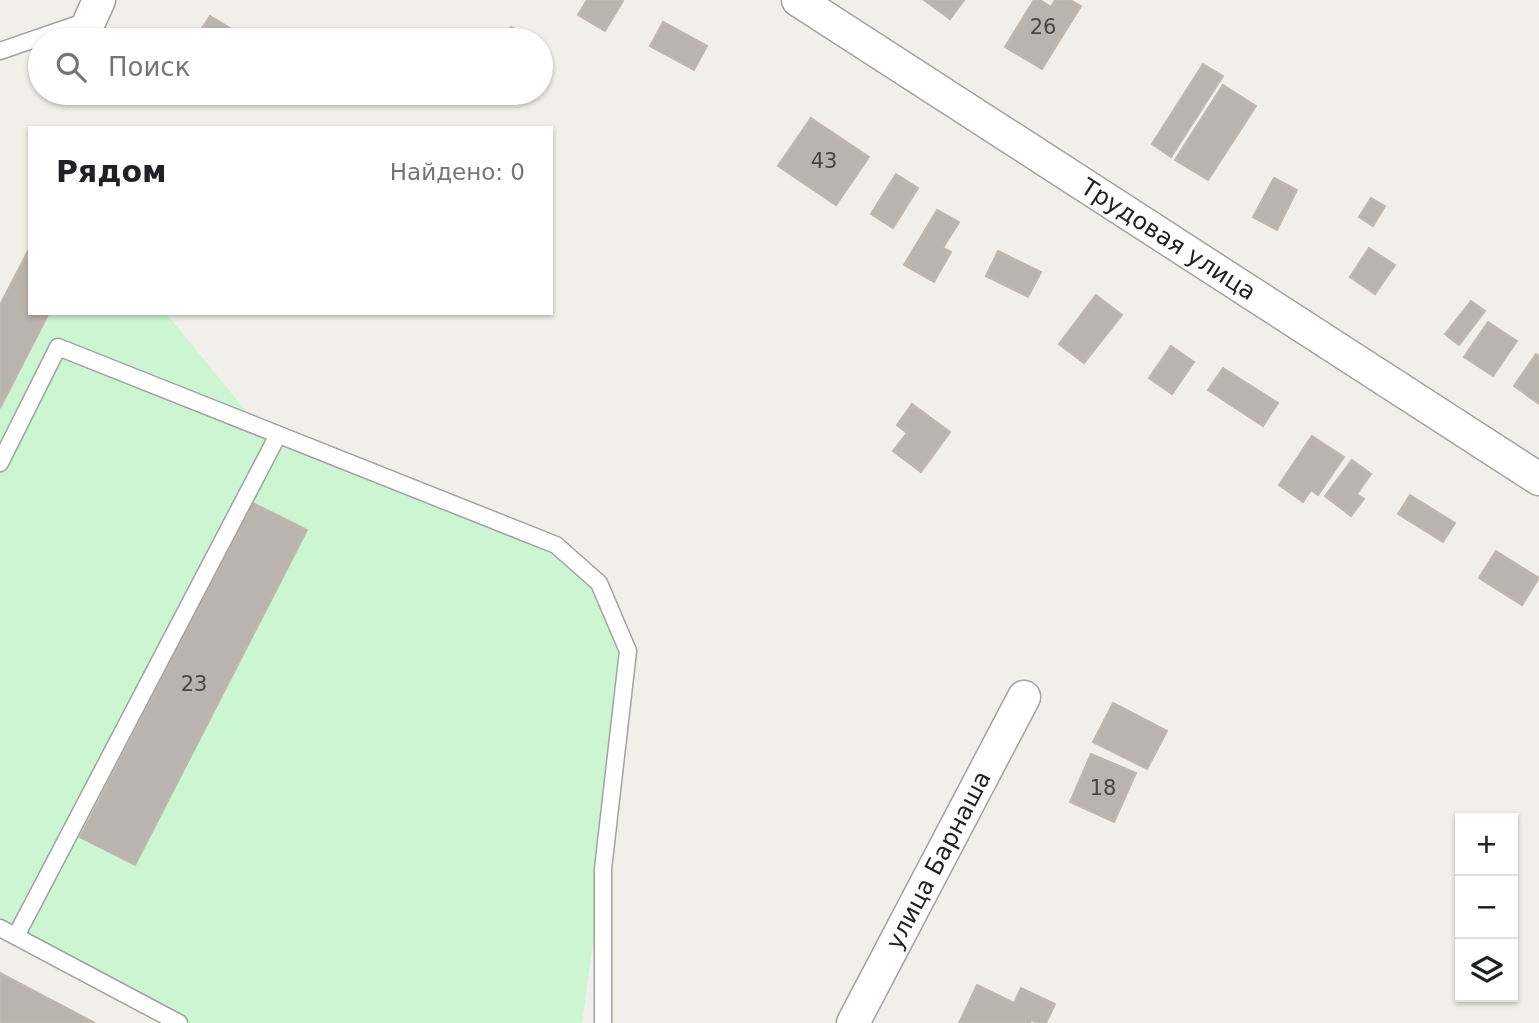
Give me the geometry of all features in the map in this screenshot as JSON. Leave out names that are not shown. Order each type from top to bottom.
[{"type":"street","name":"Трудовая улица","points":[[798,0],[1539,479]]},
{"type":"street","name":"улица Барнаша","points":[[853,1023],[1024,696]]},
{"type":"lane","points":[[53,28],[95,10]]},
{"type":"lane","points":[[0,51],[28,39]]},
{"type":"lane","points":[[0,463],[58,347],[555,545],[599,583],[628,651],[603,869],[603,1023]]},
{"type":"lane","points":[[16,936],[278,435]]},
{"type":"lane","points":[[0,928],[179,1023]]},
{"type":"green space","points":[[48,315],[168,315],[273,444],[556,545],[599,583],[628,651],[582,1023],[179,1023],[0,928],[0,408]]},
{"type":"building","points":[[587,0],[623,1],[605,31],[578,15]]},
{"type":"building","points":[[924,0],[964,0],[950,19]]},
{"type":"building","points":[[1034,0],[1040,0],[1051,7],[1055,0],[1070,0],[1081,6],[1042,69],[1005,47]]},
{"type":"building","points":[[210,16],[230,28],[202,28]]},
{"type":"building","points":[[663,22],[707,46],[694,70],[650,46]]},
{"type":"building","points":[[1203,64],[1223,76],[1171,157],[1152,144]]},
{"type":"building","points":[[1223,85],[1256,106],[1208,180],[1175,160]]},
{"type":"building","points":[[811,118],[869,157],[836,205],[778,166]]},
{"type":"building","points":[[896,174],[918,188],[893,228],[871,214]]},
{"type":"building","points":[[1274,178],[1297,190],[1277,230],[1253,217]]},
{"type":"building","points":[[1371,198],[1385,206],[1373,226],[1359,217]]},
{"type":"building","points":[[937,210],[959,222],[943,248],[951,252],[934,282],[904,265]]},
{"type":"building","points":[[1369,248],[1395,265],[1375,294],[1350,277]]},
{"type":"building","points":[[28,251],[28,315],[48,315],[0,408],[0,305]]},
{"type":"building","points":[[998,251],[1041,272],[1028,297],[986,276]]},
{"type":"building","points":[[1096,295],[1122,315],[1084,363],[1059,344]]},
{"type":"building","points":[[1471,301],[1485,311],[1459,345],[1445,334]]},
{"type":"building","points":[[1488,322],[1517,341],[1493,376],[1464,357]]},
{"type":"building","points":[[1171,346],[1194,362],[1172,394],[1149,378]]},
{"type":"building","points":[[1536,354],[1539,356],[1539,404],[1514,386]]},
{"type":"building","points":[[1223,368],[1278,403],[1263,426],[1208,390]]},
{"type":"building","points":[[912,404],[950,432],[921,472],[893,451],[907,433],[897,425]]},
{"type":"building","points":[[1312,436],[1344,457],[1318,495],[1311,490],[1303,502],[1279,485]]},
{"type":"building","points":[[1352,460],[1371,474],[1357,494],[1364,499],[1351,516],[1325,496]]},
{"type":"building","points":[[1410,495],[1455,523],[1443,542],[1398,514]]},
{"type":"building","points":[[253,503],[307,530],[135,865],[80,837]]},
{"type":"building","points":[[1496,551],[1539,578],[1522,605],[1479,578]]},
{"type":"building","points":[[1113,703],[1167,731],[1147,769],[1093,742]]},
{"type":"building","points":[[1091,754],[1136,773],[1114,822],[1070,802]]},
{"type":"building","points":[[0,973],[95,1023],[0,1023]]},
{"type":"building","points":[[977,985],[1014,1003],[1021,988],[1055,1004],[1046,1023],[1031,1020],[1030,1023],[959,1023]]}]
